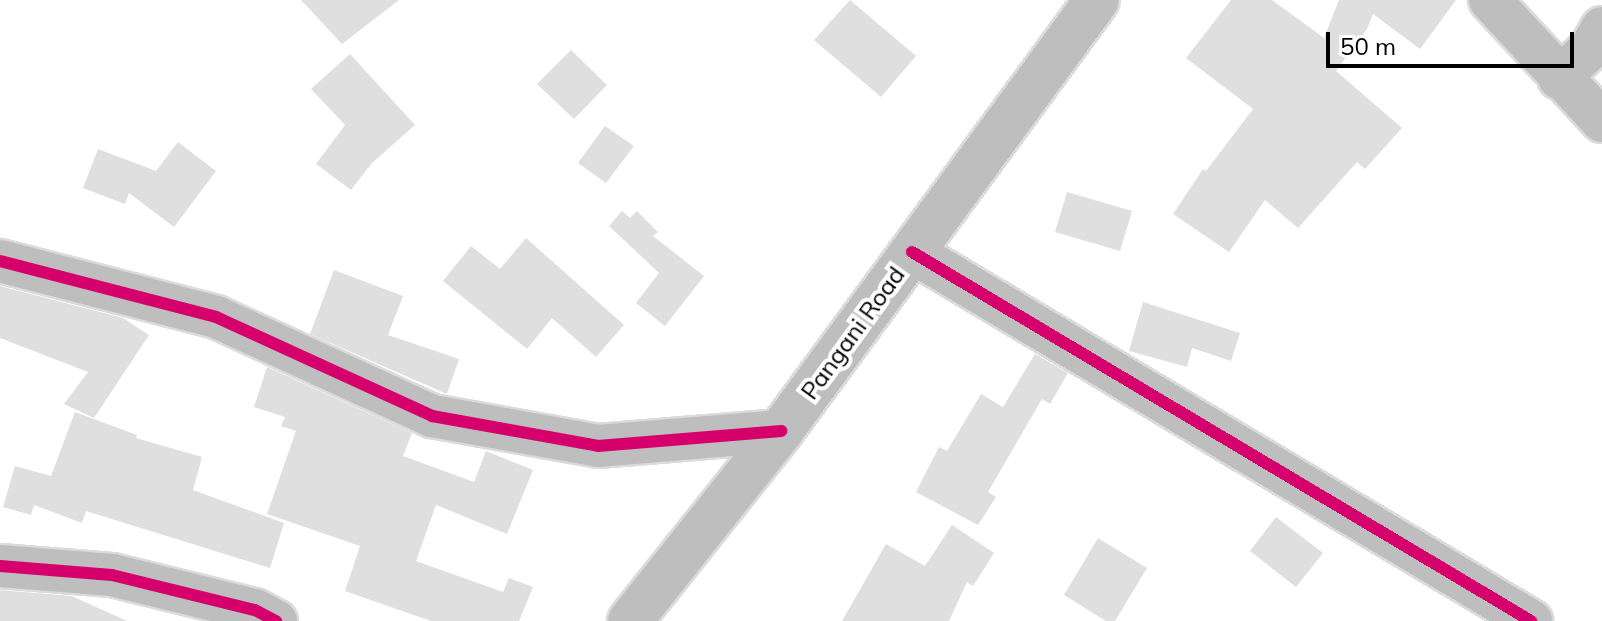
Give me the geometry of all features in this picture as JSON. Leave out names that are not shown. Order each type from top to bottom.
[{"type":"main road","name":"Pangani Road","points":[[630,621],[781,431],[1097,0]]},
{"type":"street","points":[[1490,0],[1602,121]]},
{"type":"street","points":[[1559,78],[1591,48],[1602,28]]},
{"type":"street","points":[[912,252],[1531,621]]},
{"type":"street","points":[[0,261],[216,317],[432,416],[598,446],[781,431]]},
{"type":"street","points":[[0,566],[112,575],[255,610],[276,621]]},
{"type":"building","points":[[301,0],[399,0],[342,44]]},
{"type":"building","points":[[850,0],[916,56],[881,97],[814,40]]},
{"type":"building","points":[[1231,0],[1272,0],[1324,38],[1339,0],[1456,0],[1420,49],[1373,14],[1367,29],[1336,71],[1402,128],[1365,169],[1357,162],[1298,228],[1265,200],[1229,252],[1173,214],[1203,169],[1206,171],[1253,109],[1186,58]]},
{"type":"building","points":[[571,50],[607,85],[574,119],[537,84]]},
{"type":"building","points":[[350,54],[415,125],[372,163],[351,190],[316,164],[345,125],[311,89]]},
{"type":"building","points":[[605,126],[634,146],[606,183],[578,163]]},
{"type":"building","points":[[178,142],[216,171],[174,227],[129,193],[125,204],[83,188],[98,149],[156,171]]},
{"type":"building","points":[[1067,192],[1132,211],[1120,251],[1055,232]]},
{"type":"building","points":[[622,211],[630,218],[637,211],[658,232],[653,236],[704,276],[665,326],[636,303],[659,273],[609,226]]},
{"type":"building","points":[[526,238],[624,325],[596,357],[552,318],[527,349],[443,281],[471,246],[500,269]]},
{"type":"building","points":[[334,270],[403,296],[388,335],[459,359],[447,394],[310,334]]},
{"type":"building","points":[[0,286],[123,318],[149,335],[94,418],[64,404],[88,372],[0,338]]},
{"type":"building","points":[[1143,302],[1240,333],[1231,361],[1192,348],[1187,367],[1129,351]]},
{"type":"building","points":[[1035,354],[1068,373],[1050,404],[1042,399],[988,492],[996,497],[978,525],[916,492],[939,447],[947,451],[981,394],[1003,407]]},
{"type":"building","points":[[267,367],[412,433],[403,456],[474,482],[486,451],[533,470],[507,534],[436,505],[416,561],[503,592],[509,578],[533,587],[519,621],[431,621],[345,591],[360,546],[267,514],[296,431],[281,426],[285,417],[254,407]]},
{"type":"building","points":[[75,412],[137,435],[136,438],[202,457],[193,490],[284,523],[270,568],[86,511],[82,523],[34,505],[31,515],[3,507],[15,466],[51,476]]},
{"type":"building","points":[[1276,517],[1323,553],[1296,587],[1250,551]]},
{"type":"building","points":[[952,525],[994,553],[973,586],[967,582],[949,621],[842,621],[886,544],[925,566]]},
{"type":"building","points":[[1098,538],[1147,568],[1115,621],[1106,621],[1064,595]]},
{"type":"building","points":[[0,590],[72,596],[127,621],[0,621]]},
{"type":"cycle path","points":[[912,252],[1531,621]]},
{"type":"cycle path","points":[[0,261],[216,317],[432,416],[598,446],[781,431]]},
{"type":"cycle path","points":[[0,566],[112,575],[255,610],[276,621]]}]
